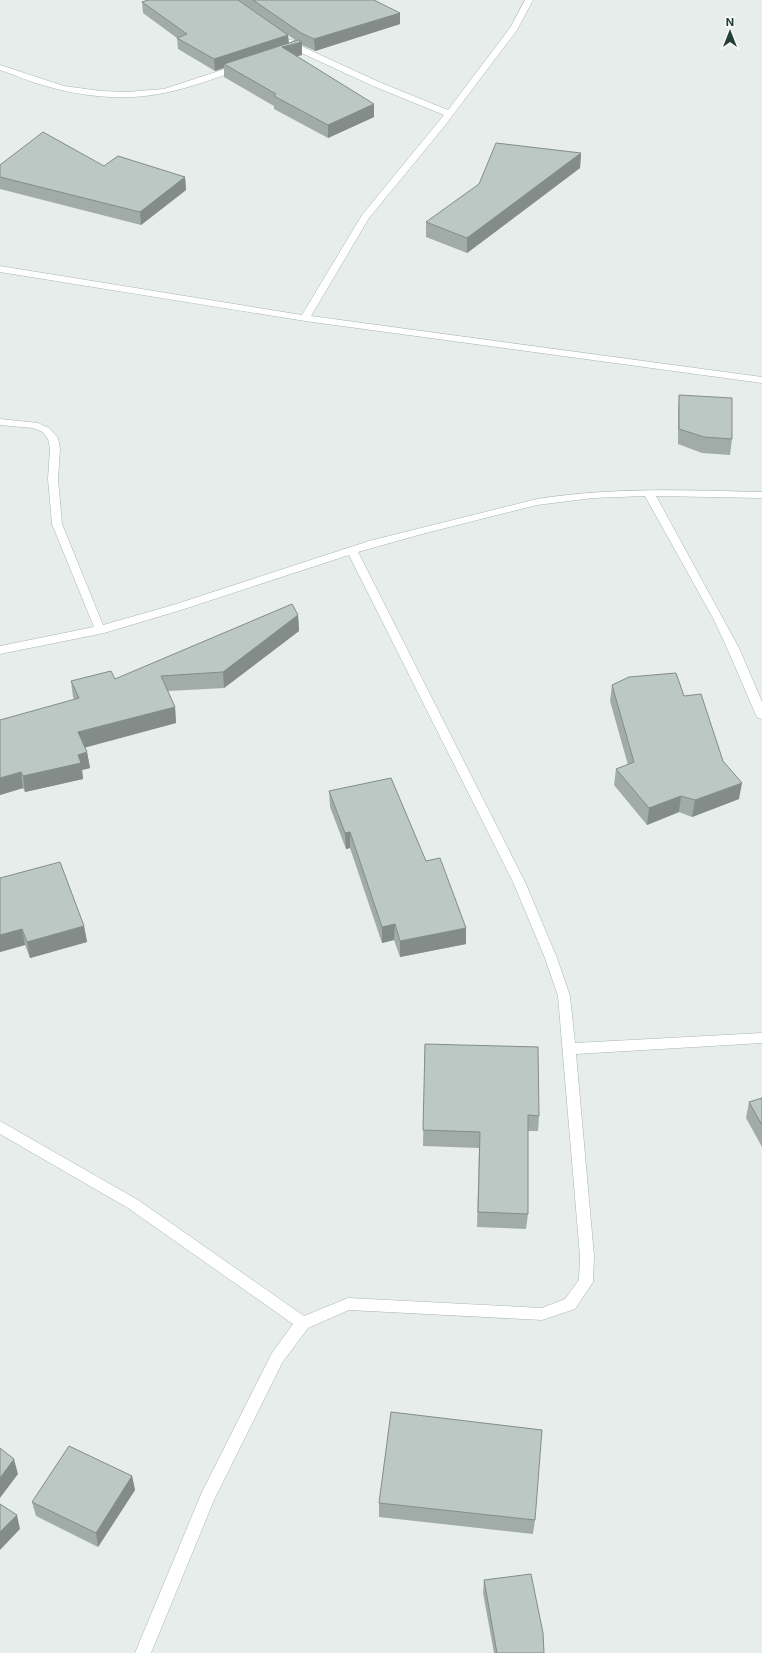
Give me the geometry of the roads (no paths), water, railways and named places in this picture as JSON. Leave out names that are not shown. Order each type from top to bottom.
[{"type":"street","points":[[305,318],[365,217],[449,114],[514,28],[529,0]]},
{"type":"street","points":[[279,35],[294,49],[449,114]]},
{"type":"street","points":[[0,67],[63,88],[109,93],[139,93],[163,91],[175,88],[247,65]]},
{"type":"street","points":[[0,270],[305,318],[762,380]]},
{"type":"street","points":[[0,422],[35,425],[46,430],[53,438],[55,449],[53,479],[56,524],[100,630]]},
{"type":"street","points":[[0,650],[100,630],[152,616],[352,550],[553,499],[602,493],[762,495]]},
{"type":"street","points":[[649,493],[718,618],[733,648],[762,715]]},
{"type":"street","points":[[143,1653],[208,1497],[277,1358],[303,1323],[348,1304],[542,1314],[570,1304],[586,1282],[587,1256],[564,996],[551,958],[519,882],[352,550]]},
{"type":"street","points":[[569,1049],[762,1038]]},
{"type":"street","points":[[0,1127],[133,1204],[303,1323]]}]
